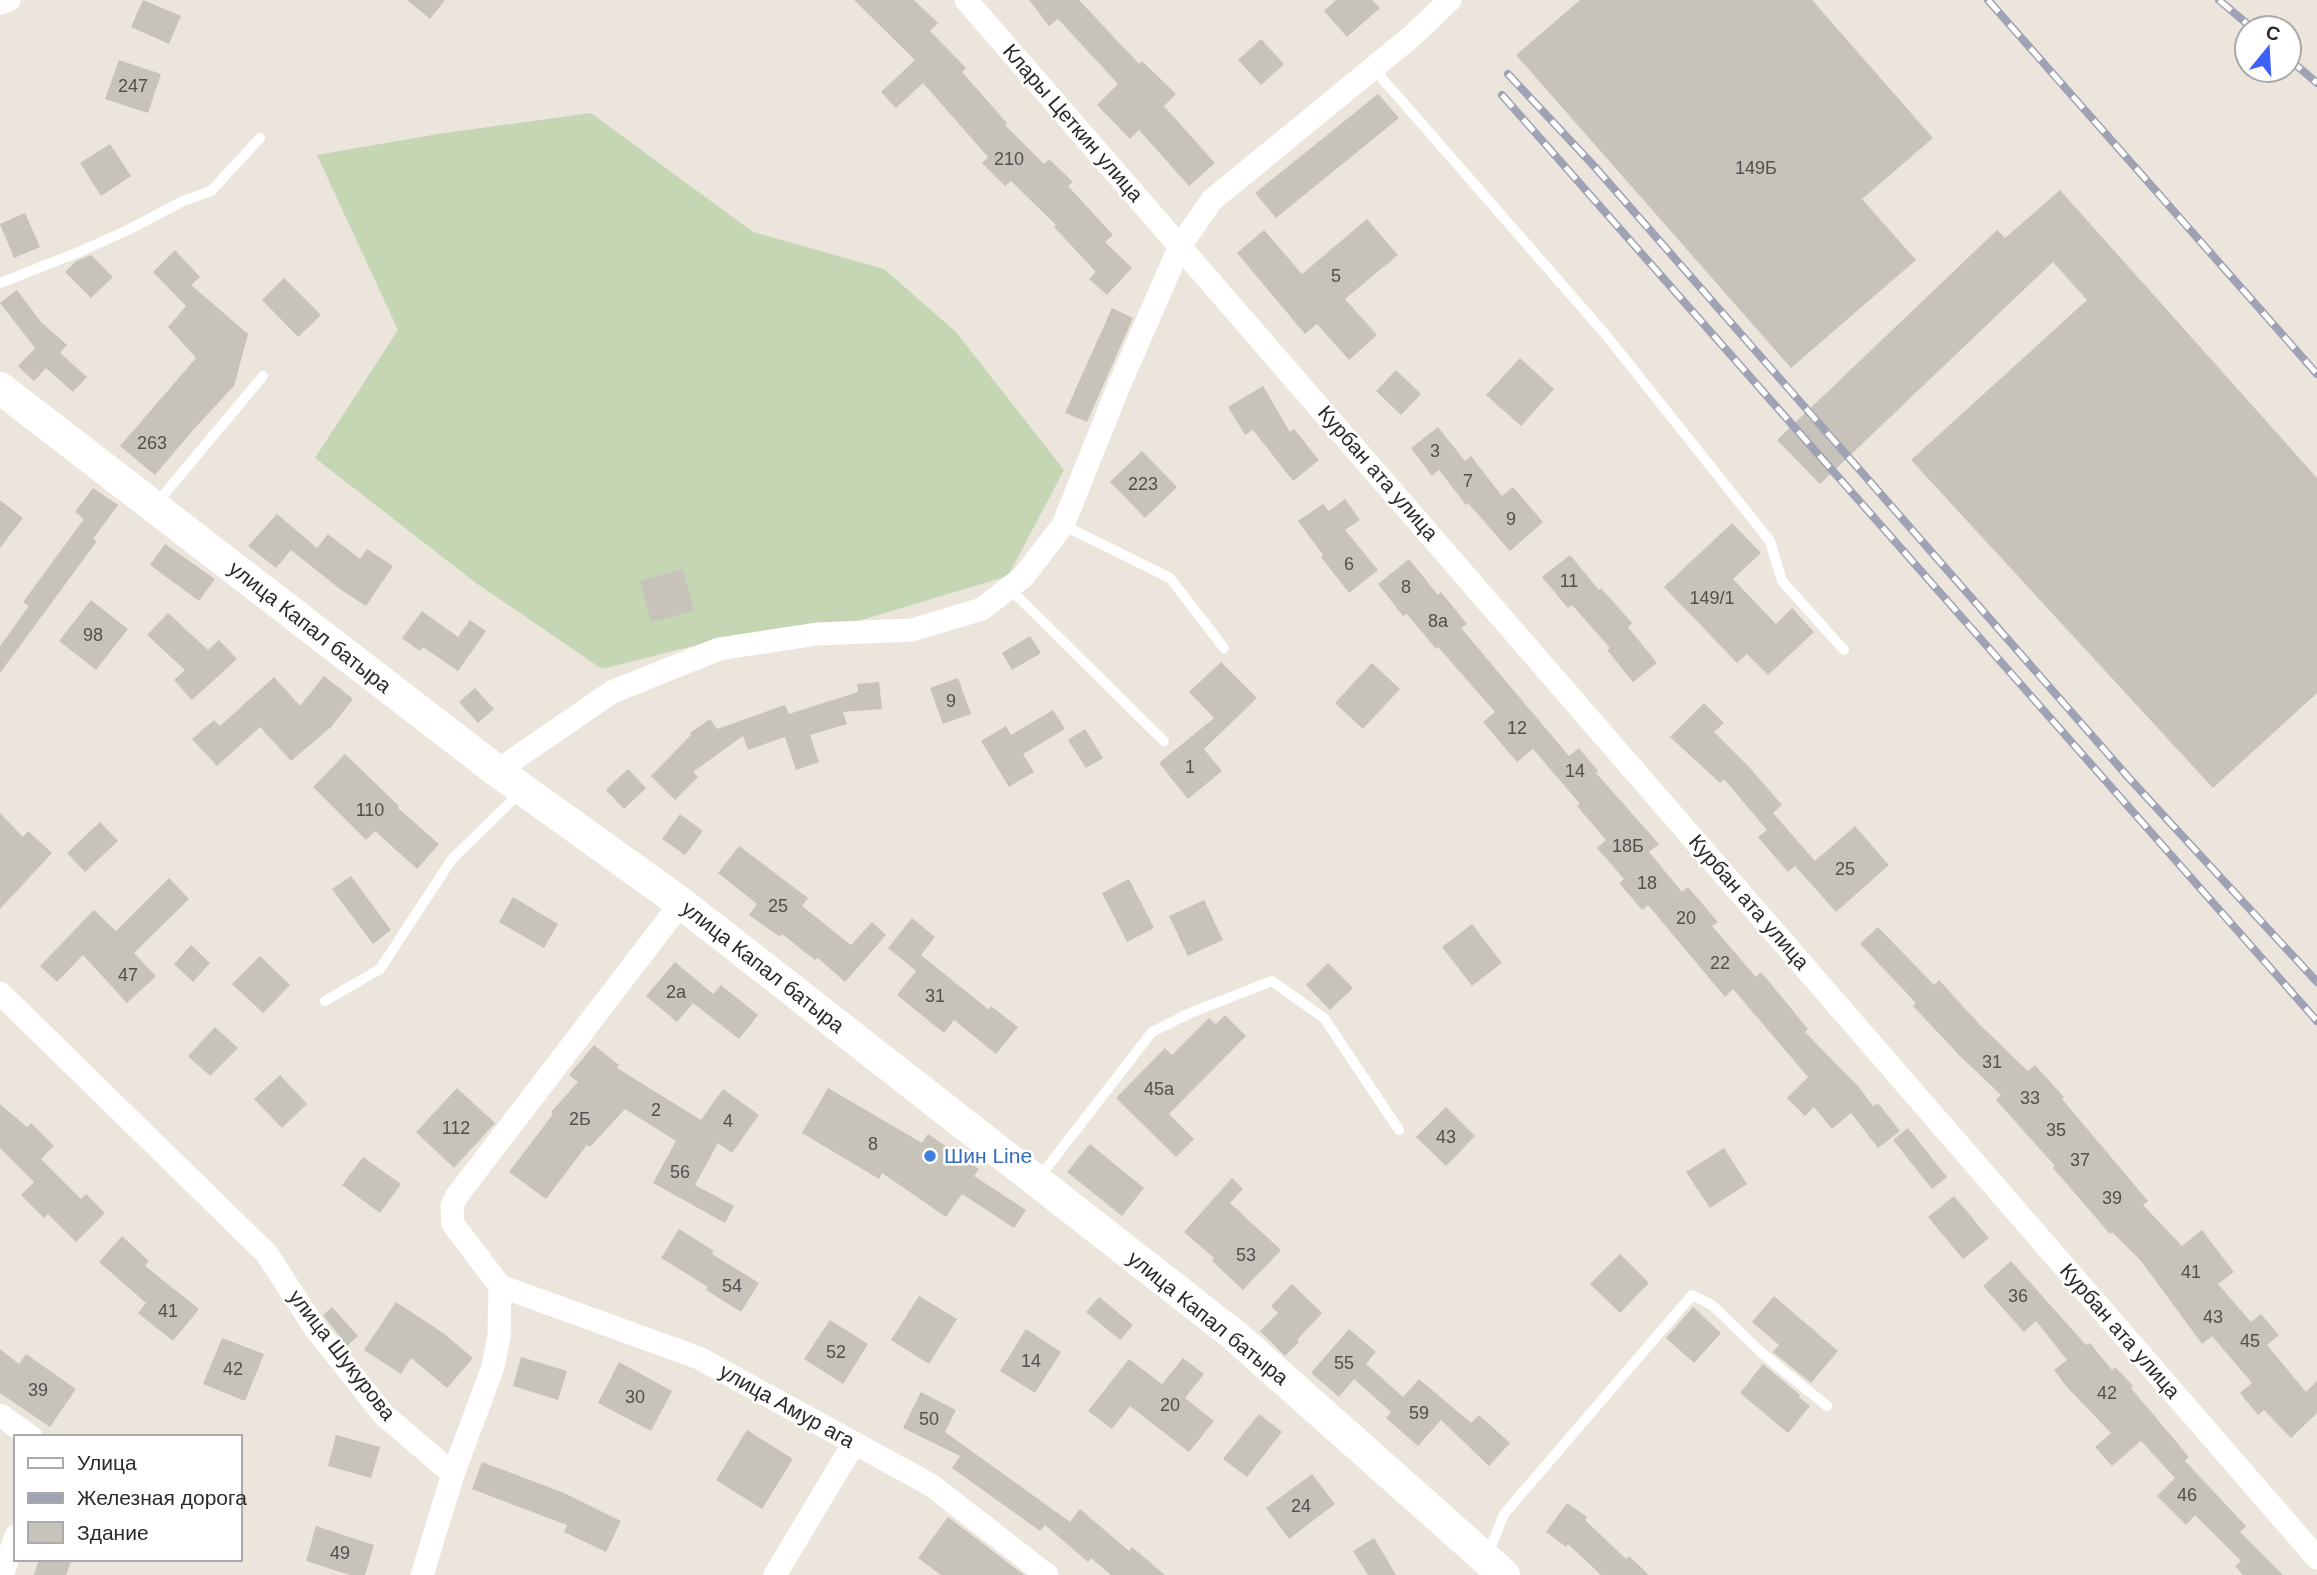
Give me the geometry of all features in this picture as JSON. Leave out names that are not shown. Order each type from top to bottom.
[{"type":"main road","name":"улица Капал батыра","points":[[0,388],[497,771],[681,903],[1234,1335],[1495,1567]]},
{"type":"street","points":[[0,3],[9,0]]},
{"type":"street","name":"Клары Цеткин улица","points":[[966,0],[1181,246]]},
{"type":"street","points":[[497,771],[612,692],[719,649],[817,634],[912,630],[982,609],[1023,577],[1063,525],[1118,388],[1181,246],[1212,200],[1411,37],[1450,0]]},
{"type":"street","name":"Курбан ата улица","points":[[1181,246],[2317,1558]]},
{"type":"street","points":[[422,1575],[453,1474],[493,1367],[499,1336],[500,1286],[453,1224],[452,1206],[456,1197],[681,903]]},
{"type":"street","name":"улица Шукурова","points":[[0,993],[267,1254],[316,1328],[384,1415],[453,1474]]},
{"type":"street","name":"улица Амур ага","points":[[500,1286],[699,1358],[931,1485],[1047,1575]]},
{"type":"street","points":[[0,1415],[28,1435]]},
{"type":"street","points":[[775,1575],[854,1443]]},
{"type":"street","points":[[2,1575],[14,1542]]},
{"type":"lane","points":[[1373,68],[1606,335],[1770,541],[1782,581],[1844,650]]},
{"type":"lane","points":[[0,283],[79,252],[183,201],[211,191],[260,138]]},
{"type":"lane","points":[[154,506],[263,376]]},
{"type":"lane","points":[[1063,525],[1170,578],[1224,648]]},
{"type":"lane","points":[[1009,588],[1164,741]]},
{"type":"lane","points":[[325,1001],[380,969],[452,859],[523,790]]},
{"type":"lane","points":[[1036,1181],[1152,1031],[1272,981],[1324,1018],[1399,1130]]},
{"type":"lane","points":[[1495,1567],[1504,1514],[1692,1296],[1712,1305],[1763,1354],[1827,1406]]},
{"type":"green space","points":[[591,113],[753,232],[884,269],[956,332],[1064,470],[1008,576],[858,621],[693,646],[602,669],[476,583],[315,458],[398,330],[317,155],[438,134]]},
{"type":"building","points":[[143,0],[181,16],[169,44],[131,27]]},
{"type":"building","points":[[407,0],[445,0],[430,19]]},
{"type":"building","points":[[854,0],[914,0],[938,23],[930,31],[966,68],[962,72],[1007,123],[1005,125],[1044,164],[1049,159],[1073,182],[1068,186],[1113,235],[1105,242],[1132,268],[1107,295],[1089,279],[1096,272],[1054,227],[1056,225],[1011,181],[1005,186],[982,163],[988,157],[923,83],[896,108],[881,92],[915,60]]},
{"type":"building","points":[[1029,0],[1079,0],[1139,64],[1142,61],[1176,94],[1164,106],[1215,163],[1189,186],[1139,130],[1130,139],[1097,105],[1118,84],[1058,19],[1049,26]]},
{"type":"building","points":[[1336,0],[1372,0],[1380,8],[1347,37],[1324,11]]},
{"type":"building","points":[[1580,0],[1812,0],[1933,138],[1862,199],[1916,260],[1791,368],[1516,55]]},
{"type":"building","points":[[1261,39],[1284,64],[1261,85],[1238,60]]},
{"type":"building","points":[[119,60],[161,74],[148,113],[105,99]]},
{"type":"building","points":[[1378,94],[1399,118],[1276,218],[1255,193]]},
{"type":"building","points":[[110,144],[131,176],[101,196],[80,163]]},
{"type":"building","points":[[2060,190],[2317,478],[2317,693],[2213,788],[1911,460],[2087,300],[2053,262],[1820,484],[1777,440],[1997,230],[2005,238]]},
{"type":"building","points":[[25,213],[40,247],[14,258],[0,224]]},
{"type":"building","points":[[1367,219],[1398,255],[1345,299],[1377,335],[1349,360],[1317,324],[1305,334],[1237,253],[1264,230],[1302,274]]},
{"type":"building","points":[[175,250],[200,277],[191,285],[248,334],[234,386],[155,475],[120,446],[196,358],[168,327],[186,306],[153,272]]},
{"type":"building","points":[[91,255],[113,277],[91,298],[65,272],[76,261]]},
{"type":"building","points":[[284,278],[321,315],[298,337],[262,300]]},
{"type":"building","points":[[17,290],[41,322],[67,345],[60,353],[87,377],[73,392],[46,368],[34,381],[18,366],[35,348],[0,303]]},
{"type":"building","points":[[1112,308],[1133,318],[1087,422],[1065,413]]},
{"type":"building","points":[[1520,358],[1554,389],[1521,426],[1486,395]]},
{"type":"building","points":[[1396,370],[1421,394],[1401,415],[1376,391]]},
{"type":"building","points":[[1263,386],[1290,432],[1294,429],[1319,460],[1293,481],[1253,430],[1245,435],[1228,407]]},
{"type":"building","points":[[1438,427],[1465,461],[1471,456],[1502,496],[1513,487],[1543,522],[1510,551],[1468,503],[1466,505],[1439,470],[1432,476],[1411,448]]},
{"type":"building","points":[[1142,451],[1177,487],[1145,518],[1110,482]]},
{"type":"building","points":[[93,488],[118,505],[93,539],[97,541],[0,673],[0,646],[29,606],[23,602],[84,519],[75,512]]},
{"type":"building","points":[[1345,499],[1360,520],[1345,530],[1378,570],[1349,593],[1298,521],[1323,504],[1329,511]]},
{"type":"building","points":[[0,500],[23,518],[0,548]]},
{"type":"building","points":[[277,514],[317,548],[328,534],[360,559],[367,549],[393,566],[366,606],[291,550],[276,568],[248,546]]},
{"type":"building","points":[[1732,523],[1761,553],[1733,579],[1776,624],[1792,608],[1814,632],[1768,675],[1747,654],[1737,663],[1664,587]]},
{"type":"building","points":[[165,544],[215,579],[199,601],[150,565]]},
{"type":"building","points":[[1570,555],[1599,590],[1601,588],[1632,623],[1628,627],[1657,663],[1633,682],[1607,650],[1610,648],[1572,605],[1568,608],[1542,577]]},
{"type":"building","points":[[1409,559],[1438,595],[1441,592],[1467,624],[1461,628],[1569,756],[1579,748],[1598,771],[1596,773],[1659,844],[1649,852],[1682,892],[1688,887],[1718,922],[1712,926],[1756,977],[1761,972],[1808,1029],[1805,1032],[1858,1086],[1873,1106],[1878,1103],[1900,1131],[1878,1148],[1851,1113],[1832,1129],[1814,1107],[1805,1116],[1787,1098],[1808,1077],[1733,989],[1725,997],[1648,905],[1642,910],[1619,883],[1624,879],[1597,848],[1606,840],[1577,806],[1580,804],[1533,749],[1517,762],[1483,722],[1495,712],[1407,614],[1403,616],[1378,584]]},
{"type":"building","points":[[683,569],[694,611],[651,622],[640,581]]},
{"type":"building","points":[[91,600],[128,629],[96,670],[59,641]]},
{"type":"building","points":[[422,611],[458,637],[470,620],[486,631],[458,671],[423,647],[420,651],[402,638]]},
{"type":"building","points":[[168,613],[208,650],[219,640],[237,659],[192,700],[174,680],[185,670],[147,635]]},
{"type":"building","points":[[1030,636],[1041,653],[1012,670],[1002,653]]},
{"type":"building","points":[[1221,662],[1257,698],[1204,749],[1222,771],[1188,799],[1159,763],[1214,718],[1189,692]]},
{"type":"building","points":[[1372,663],[1400,689],[1363,729],[1335,703]]},
{"type":"building","points":[[324,676],[353,699],[331,727],[291,761],[260,727],[217,766],[192,739],[214,720],[220,726],[274,677],[300,706]]},
{"type":"building","points":[[958,678],[971,714],[943,724],[930,688]]},
{"type":"building","points":[[879,682],[882,709],[843,712],[847,724],[810,735],[819,762],[796,770],[785,737],[748,750],[743,736],[693,772],[698,777],[675,800],[651,776],[690,733],[710,719],[717,729],[785,705],[789,714],[858,692],[857,684]]},
{"type":"building","points":[[475,688],[494,709],[478,723],[459,702]]},
{"type":"building","points":[[1704,703],[1724,723],[1714,732],[1782,805],[1773,813],[1815,861],[1855,826],[1889,865],[1836,912],[1795,866],[1788,872],[1758,837],[1767,830],[1724,779],[1720,783],[1670,737]]},
{"type":"building","points":[[1053,710],[1065,729],[1023,754],[1034,772],[1009,787],[981,741],[1006,726],[1011,735]]},
{"type":"building","points":[[1085,729],[1103,758],[1086,768],[1068,740]]},
{"type":"building","points":[[345,754],[399,806],[398,808],[439,844],[417,869],[375,831],[366,840],[313,787]]},
{"type":"building","points":[[628,769],[646,788],[624,809],[606,790]]},
{"type":"building","points":[[0,813],[23,837],[28,831],[52,853],[0,909]]},
{"type":"building","points":[[680,814],[703,831],[685,855],[662,839]]},
{"type":"building","points":[[100,822],[118,841],[85,872],[67,853]]},
{"type":"building","points":[[739,846],[808,898],[802,906],[851,945],[872,922],[886,935],[845,982],[818,958],[815,960],[782,934],[780,937],[749,915],[757,904],[718,873]]},
{"type":"building","points":[[351,876],[391,930],[373,944],[332,889]]},
{"type":"building","points":[[169,878],[189,899],[134,953],[156,976],[127,1003],[83,955],[57,982],[40,966],[94,910],[116,931]]},
{"type":"building","points":[[1129,879],[1154,928],[1127,942],[1102,893]]},
{"type":"building","points":[[513,897],[558,924],[544,948],[499,922]]},
{"type":"building","points":[[1204,900],[1223,940],[1188,956],[1169,916]]},
{"type":"building","points":[[912,918],[935,937],[921,955],[989,1010],[991,1006],[1018,1027],[996,1054],[954,1020],[944,1033],[897,995],[916,971],[888,948]]},
{"type":"building","points":[[1472,924],[1502,963],[1472,986],[1442,947]]},
{"type":"building","points":[[1878,927],[1934,985],[1939,980],[1980,1025],[2028,1071],[2035,1065],[2148,1201],[2143,1205],[2182,1246],[2202,1230],[2234,1272],[2218,1284],[2251,1322],[2261,1314],[2279,1335],[2267,1345],[2306,1392],[2317,1381],[2317,1413],[2291,1438],[2264,1410],[2258,1415],[2240,1393],[2252,1383],[2212,1336],[2202,1344],[2141,1261],[2112,1232],[2110,1234],[2053,1168],[2055,1166],[1996,1100],[2001,1095],[1913,1006],[1916,1003],[1860,944]]},
{"type":"building","points":[[191,945],[210,963],[193,982],[174,964]]},
{"type":"building","points":[[260,956],[290,985],[263,1013],[232,984]]},
{"type":"building","points":[[675,962],[713,994],[721,985],[758,1015],[739,1039],[693,1003],[677,1022],[646,996]]},
{"type":"building","points":[[1328,963],[1353,988],[1330,1010],[1306,985]]},
{"type":"building","points":[[1225,1015],[1246,1036],[1169,1114],[1194,1139],[1176,1157],[1116,1098],[1165,1048],[1172,1055],[1209,1018],[1216,1024]]},
{"type":"building","points":[[215,1027],[238,1048],[210,1076],[188,1056]]},
{"type":"building","points":[[594,1045],[619,1065],[617,1068],[701,1120],[723,1089],[759,1115],[732,1153],[718,1143],[695,1185],[734,1206],[725,1223],[653,1183],[676,1141],[625,1109],[590,1147],[587,1145],[546,1199],[509,1172],[553,1114],[551,1112],[578,1082],[569,1075]]},
{"type":"building","points":[[280,1075],[307,1104],[282,1128],[254,1099]]},
{"type":"building","points":[[457,1088],[495,1123],[454,1168],[416,1132]]},
{"type":"building","points":[[828,1088],[922,1143],[928,1134],[979,1169],[974,1176],[1026,1210],[1014,1228],[962,1194],[946,1217],[882,1173],[879,1179],[802,1133]]},
{"type":"building","points":[[0,1104],[27,1127],[31,1123],[54,1146],[41,1159],[81,1199],[86,1194],[105,1213],[76,1242],[48,1214],[44,1218],[21,1195],[34,1182],[0,1148]]},
{"type":"building","points":[[1446,1107],[1475,1136],[1446,1166],[1416,1137]]},
{"type":"building","points":[[1908,1128],[1947,1177],[1932,1189],[1893,1140]]},
{"type":"building","points":[[1090,1144],[1144,1188],[1122,1216],[1067,1172]]},
{"type":"building","points":[[1724,1148],[1747,1184],[1710,1208],[1686,1172]]},
{"type":"building","points":[[363,1157],[401,1184],[380,1213],[342,1185]]},
{"type":"building","points":[[1232,1178],[1243,1189],[1230,1203],[1281,1250],[1243,1290],[1212,1261],[1214,1258],[1184,1232]]},
{"type":"building","points":[[1954,1196],[1989,1238],[1963,1259],[1928,1217]]},
{"type":"building","points":[[679,1229],[714,1251],[712,1254],[759,1283],[741,1312],[706,1290],[708,1287],[661,1258]]},
{"type":"building","points":[[122,1236],[149,1261],[145,1266],[199,1309],[173,1341],[138,1313],[146,1303],[99,1262]]},
{"type":"building","points":[[1620,1254],[1649,1283],[1620,1313],[1590,1284]]},
{"type":"building","points":[[2011,1261],[2086,1345],[2090,1343],[2112,1370],[2115,1367],[2133,1386],[2131,1388],[2189,1457],[2185,1461],[2246,1526],[2240,1532],[2283,1575],[2243,1575],[2235,1566],[2241,1561],[2195,1515],[2186,1525],[2157,1496],[2175,1478],[2141,1441],[2112,1466],[2095,1447],[2111,1433],[2054,1370],[2067,1360],[2036,1321],[2024,1332],[1983,1286]]},
{"type":"building","points":[[1292,1284],[1322,1313],[1285,1356],[1260,1331],[1278,1313],[1271,1306]]},
{"type":"building","points":[[919,1296],[957,1319],[929,1364],[891,1340]]},
{"type":"building","points":[[1774,1296],[1838,1351],[1811,1383],[1773,1352],[1779,1345],[1752,1322]]},
{"type":"building","points":[[1099,1297],[1133,1325],[1120,1340],[1086,1312]]},
{"type":"building","points":[[396,1302],[443,1333],[473,1358],[447,1388],[411,1358],[401,1374],[364,1350]]},
{"type":"building","points":[[332,1307],[358,1336],[347,1346],[323,1315]]},
{"type":"building","points":[[1693,1307],[1721,1333],[1694,1363],[1666,1338]]},
{"type":"building","points":[[830,1320],[868,1344],[843,1384],[804,1359]]},
{"type":"building","points":[[1026,1329],[1061,1352],[1035,1393],[1000,1371]]},
{"type":"building","points":[[1349,1329],[1376,1352],[1366,1364],[1403,1397],[1419,1379],[1471,1423],[1479,1415],[1510,1443],[1489,1466],[1441,1420],[1418,1446],[1386,1418],[1391,1412],[1354,1379],[1339,1397],[1311,1373]]},
{"type":"building","points":[[222,1338],[264,1354],[245,1401],[203,1384]]},
{"type":"building","points":[[0,1349],[19,1364],[26,1354],[76,1389],[50,1427],[0,1393]]},
{"type":"building","points":[[521,1357],[567,1371],[558,1400],[513,1386]]},
{"type":"building","points":[[1183,1358],[1204,1374],[1185,1398],[1214,1421],[1189,1452],[1130,1406],[1112,1429],[1088,1411],[1129,1359],[1162,1384]]},
{"type":"building","points":[[619,1362],[672,1391],[651,1431],[598,1403]]},
{"type":"building","points":[[1763,1364],[1810,1406],[1788,1433],[1740,1393]]},
{"type":"building","points":[[921,1392],[956,1410],[945,1432],[1070,1522],[1080,1509],[1129,1551],[1132,1547],[1165,1575],[1111,1575],[1091,1558],[1088,1562],[1045,1525],[1040,1531],[952,1468],[960,1456],[903,1428]]},
{"type":"building","points":[[1259,1414],[1282,1432],[1247,1477],[1223,1459]]},
{"type":"building","points":[[747,1430],[793,1459],[762,1509],[716,1480]]},
{"type":"building","points":[[336,1435],[380,1447],[371,1478],[328,1466]]},
{"type":"building","points":[[482,1462],[562,1492],[621,1521],[606,1552],[564,1532],[567,1525],[472,1489]]},
{"type":"building","points":[[1312,1474],[1335,1504],[1289,1539],[1266,1508]]},
{"type":"building","points":[[1567,1503],[1587,1517],[1585,1520],[1626,1559],[1629,1556],[1649,1575],[1601,1575],[1568,1544],[1566,1547],[1546,1532]]},
{"type":"building","points":[[948,1517],[1024,1575],[941,1575],[918,1558]]},
{"type":"building","points":[[316,1526],[374,1545],[365,1575],[350,1575],[306,1561]]},
{"type":"building","points":[[1374,1538],[1396,1575],[1368,1575],[1353,1551]]},
{"type":"building","points":[[38,1561],[71,1561],[66,1575],[34,1575]]},
{"type":"railway","points":[[1988,0],[2317,374]]},
{"type":"railway","points":[[2219,0],[2236,14]]},
{"type":"railway","points":[[2303,71],[2317,83]]},
{"type":"railway","points":[[1508,74],[1594,166],[2129,778],[2317,982]]},
{"type":"railway","points":[[1502,95],[2317,1021]]},
{"type":"place","name":"Шин Line","points":[[930,1156]]}]
